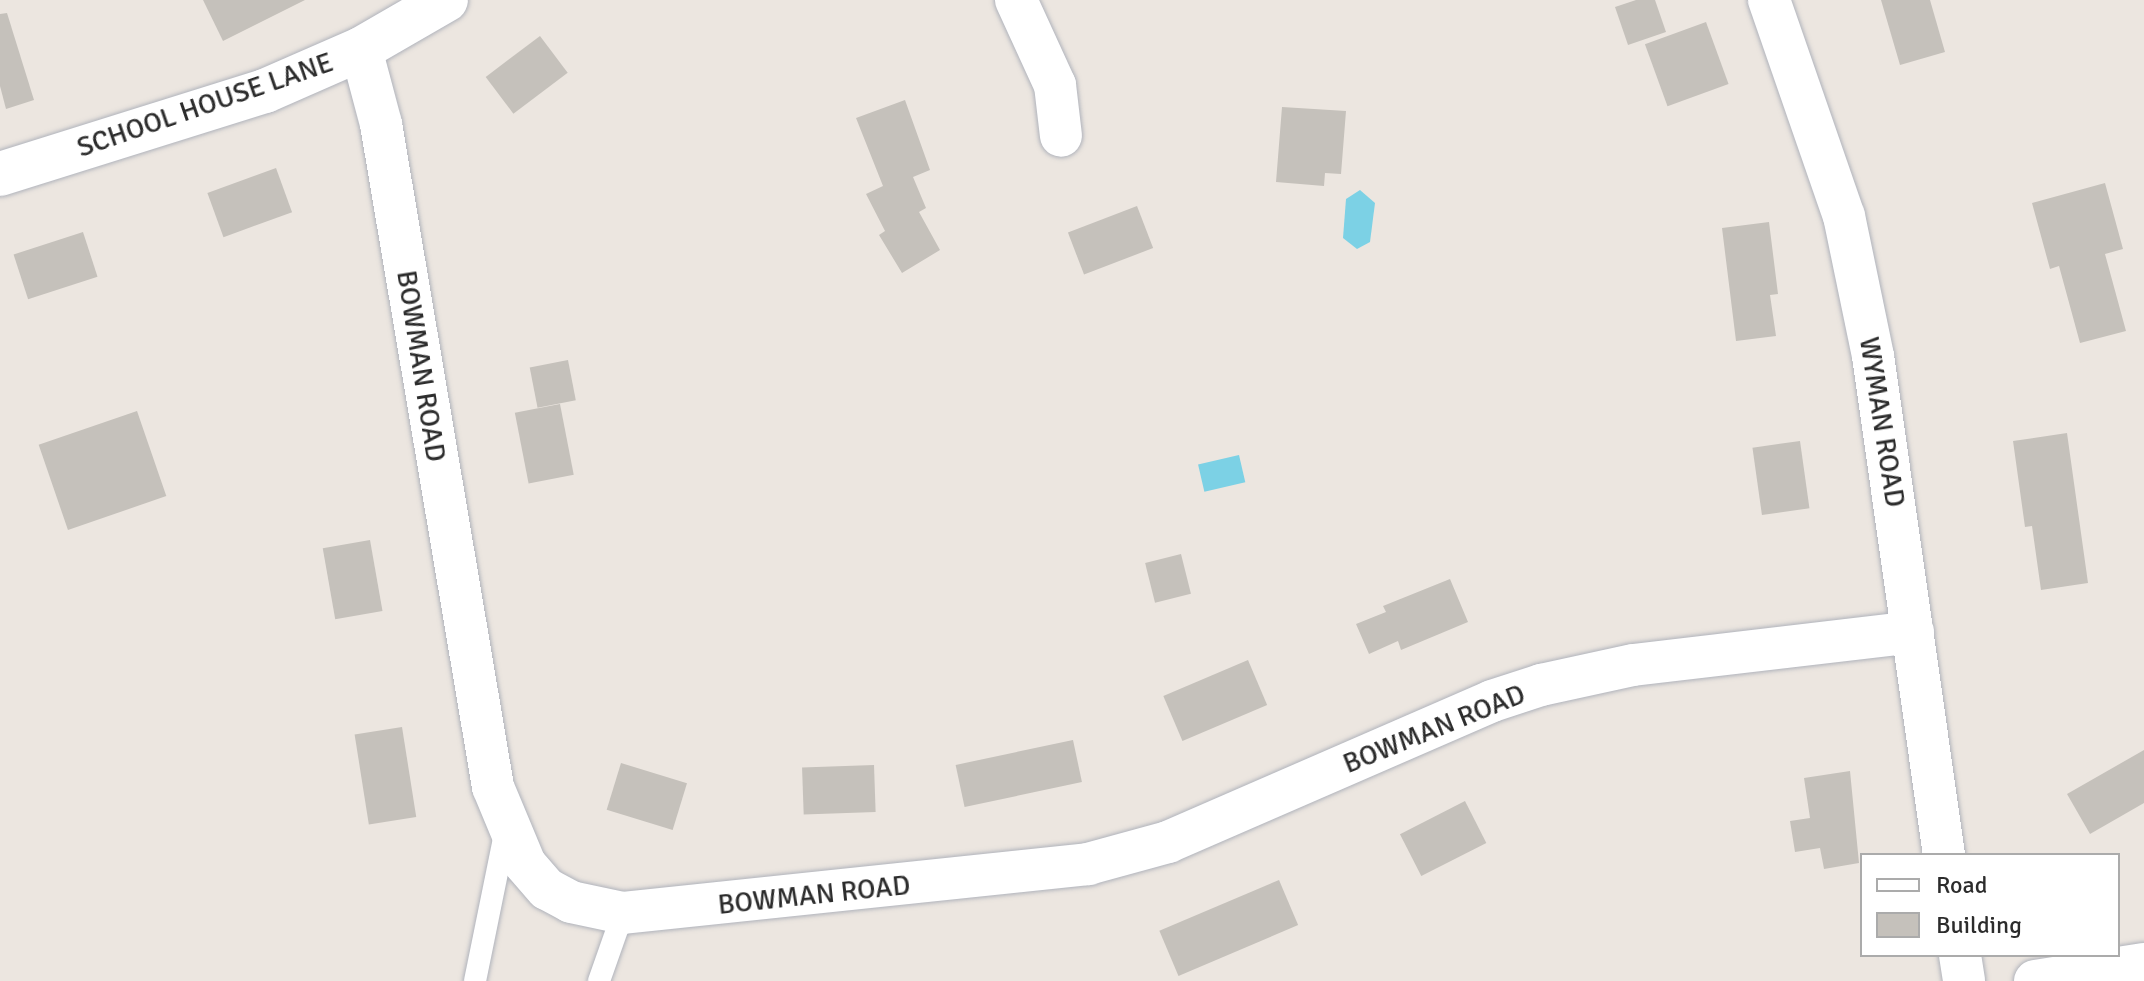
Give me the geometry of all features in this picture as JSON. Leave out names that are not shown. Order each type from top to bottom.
[{"type":"street","name":"SCHOOL HOUSE LANE","points":[[0,174],[265,91],[361,49],[446,0]]},
{"type":"street","points":[[1016,0],[1055,85],[1061,136]]},
{"type":"street","name":"WYMAN ROAD","points":[[1769,0],[1844,216],[1888,437],[1944,853]]},
{"type":"street","name":"BOWMAN ROAD","points":[[361,49],[388,159],[483,746],[506,826],[525,864],[547,889],[598,910],[623,913],[1088,864],[1168,842],[1492,701],[1541,685],[1633,665],[1913,632]]},
{"type":"street","points":[[1960,957],[1964,981]]},
{"type":"street","points":[[2035,981],[2144,964]]},
{"type":"lane","points":[[475,981],[506,826]]},
{"type":"lane","points":[[599,981],[623,913]]},
{"type":"water","points":[[1360,190],[1375,203],[1370,242],[1357,249],[1343,238],[1346,199]]},
{"type":"water","points":[[1239,455],[1245,482],[1204,492],[1198,464]]},
{"type":"building","points":[[203,0],[305,0],[223,41]]},
{"type":"building","points":[[1636,0],[1655,0],[1666,32],[1628,45],[1615,7]]},
{"type":"building","points":[[1881,0],[1930,0],[1945,52],[1900,65]]},
{"type":"building","points":[[7,13],[34,100],[6,109],[0,86],[0,14]]},
{"type":"building","points":[[1706,22],[1729,84],[1667,106],[1645,44]]},
{"type":"building","points":[[540,36],[568,73],[513,114],[486,77]]},
{"type":"building","points":[[905,100],[930,170],[913,177],[926,208],[919,212],[940,250],[902,273],[879,235],[885,231],[866,194],[883,186],[856,118]]},
{"type":"building","points":[[1282,107],[1346,111],[1341,174],[1325,173],[1324,186],[1276,182]]},
{"type":"building","points":[[276,168],[292,212],[223,237],[207,193]]},
{"type":"building","points":[[2105,183],[2123,249],[2105,254],[2126,331],[2080,343],[2059,266],[2050,269],[2032,203]]},
{"type":"building","points":[[1137,206],[1153,248],[1084,275],[1068,233]]},
{"type":"building","points":[[1769,222],[1778,294],[1770,295],[1776,336],[1736,341],[1722,228]]},
{"type":"building","points":[[83,232],[98,277],[28,299],[14,255]]},
{"type":"building","points":[[568,360],[576,400],[538,408],[530,367]]},
{"type":"building","points":[[560,404],[574,475],[529,483],[515,413]]},
{"type":"building","points":[[137,411],[166,496],[68,530],[39,445]]},
{"type":"building","points":[[2067,433],[2088,583],[2041,590],[2032,526],[2025,527],[2013,441]]},
{"type":"building","points":[[1800,441],[1809,508],[1762,515],[1752,448]]},
{"type":"building","points":[[370,540],[383,611],[335,619],[323,548]]},
{"type":"building","points":[[1181,554],[1191,594],[1155,603],[1145,563]]},
{"type":"building","points":[[1450,579],[1468,622],[1401,650],[1398,641],[1369,654],[1356,624],[1386,612],[1383,606]]},
{"type":"building","points":[[1248,660],[1267,705],[1182,741],[1163,696]]},
{"type":"building","points":[[402,727],[416,817],[369,824],[355,735]]},
{"type":"building","points":[[1073,740],[1082,782],[965,807],[956,765]]},
{"type":"building","points":[[2144,750],[2144,803],[2090,834],[2067,794]]},
{"type":"building","points":[[621,763],[687,783],[673,830],[607,810]]},
{"type":"building","points":[[874,765],[876,812],[804,814],[802,768]]},
{"type":"building","points":[[1850,771],[1859,863],[1824,869],[1820,848],[1795,852],[1790,821],[1810,818],[1804,778]]},
{"type":"building","points":[[1465,801],[1486,843],[1421,876],[1400,834]]},
{"type":"building","points":[[1279,880],[1298,925],[1178,976],[1159,931]]}]
